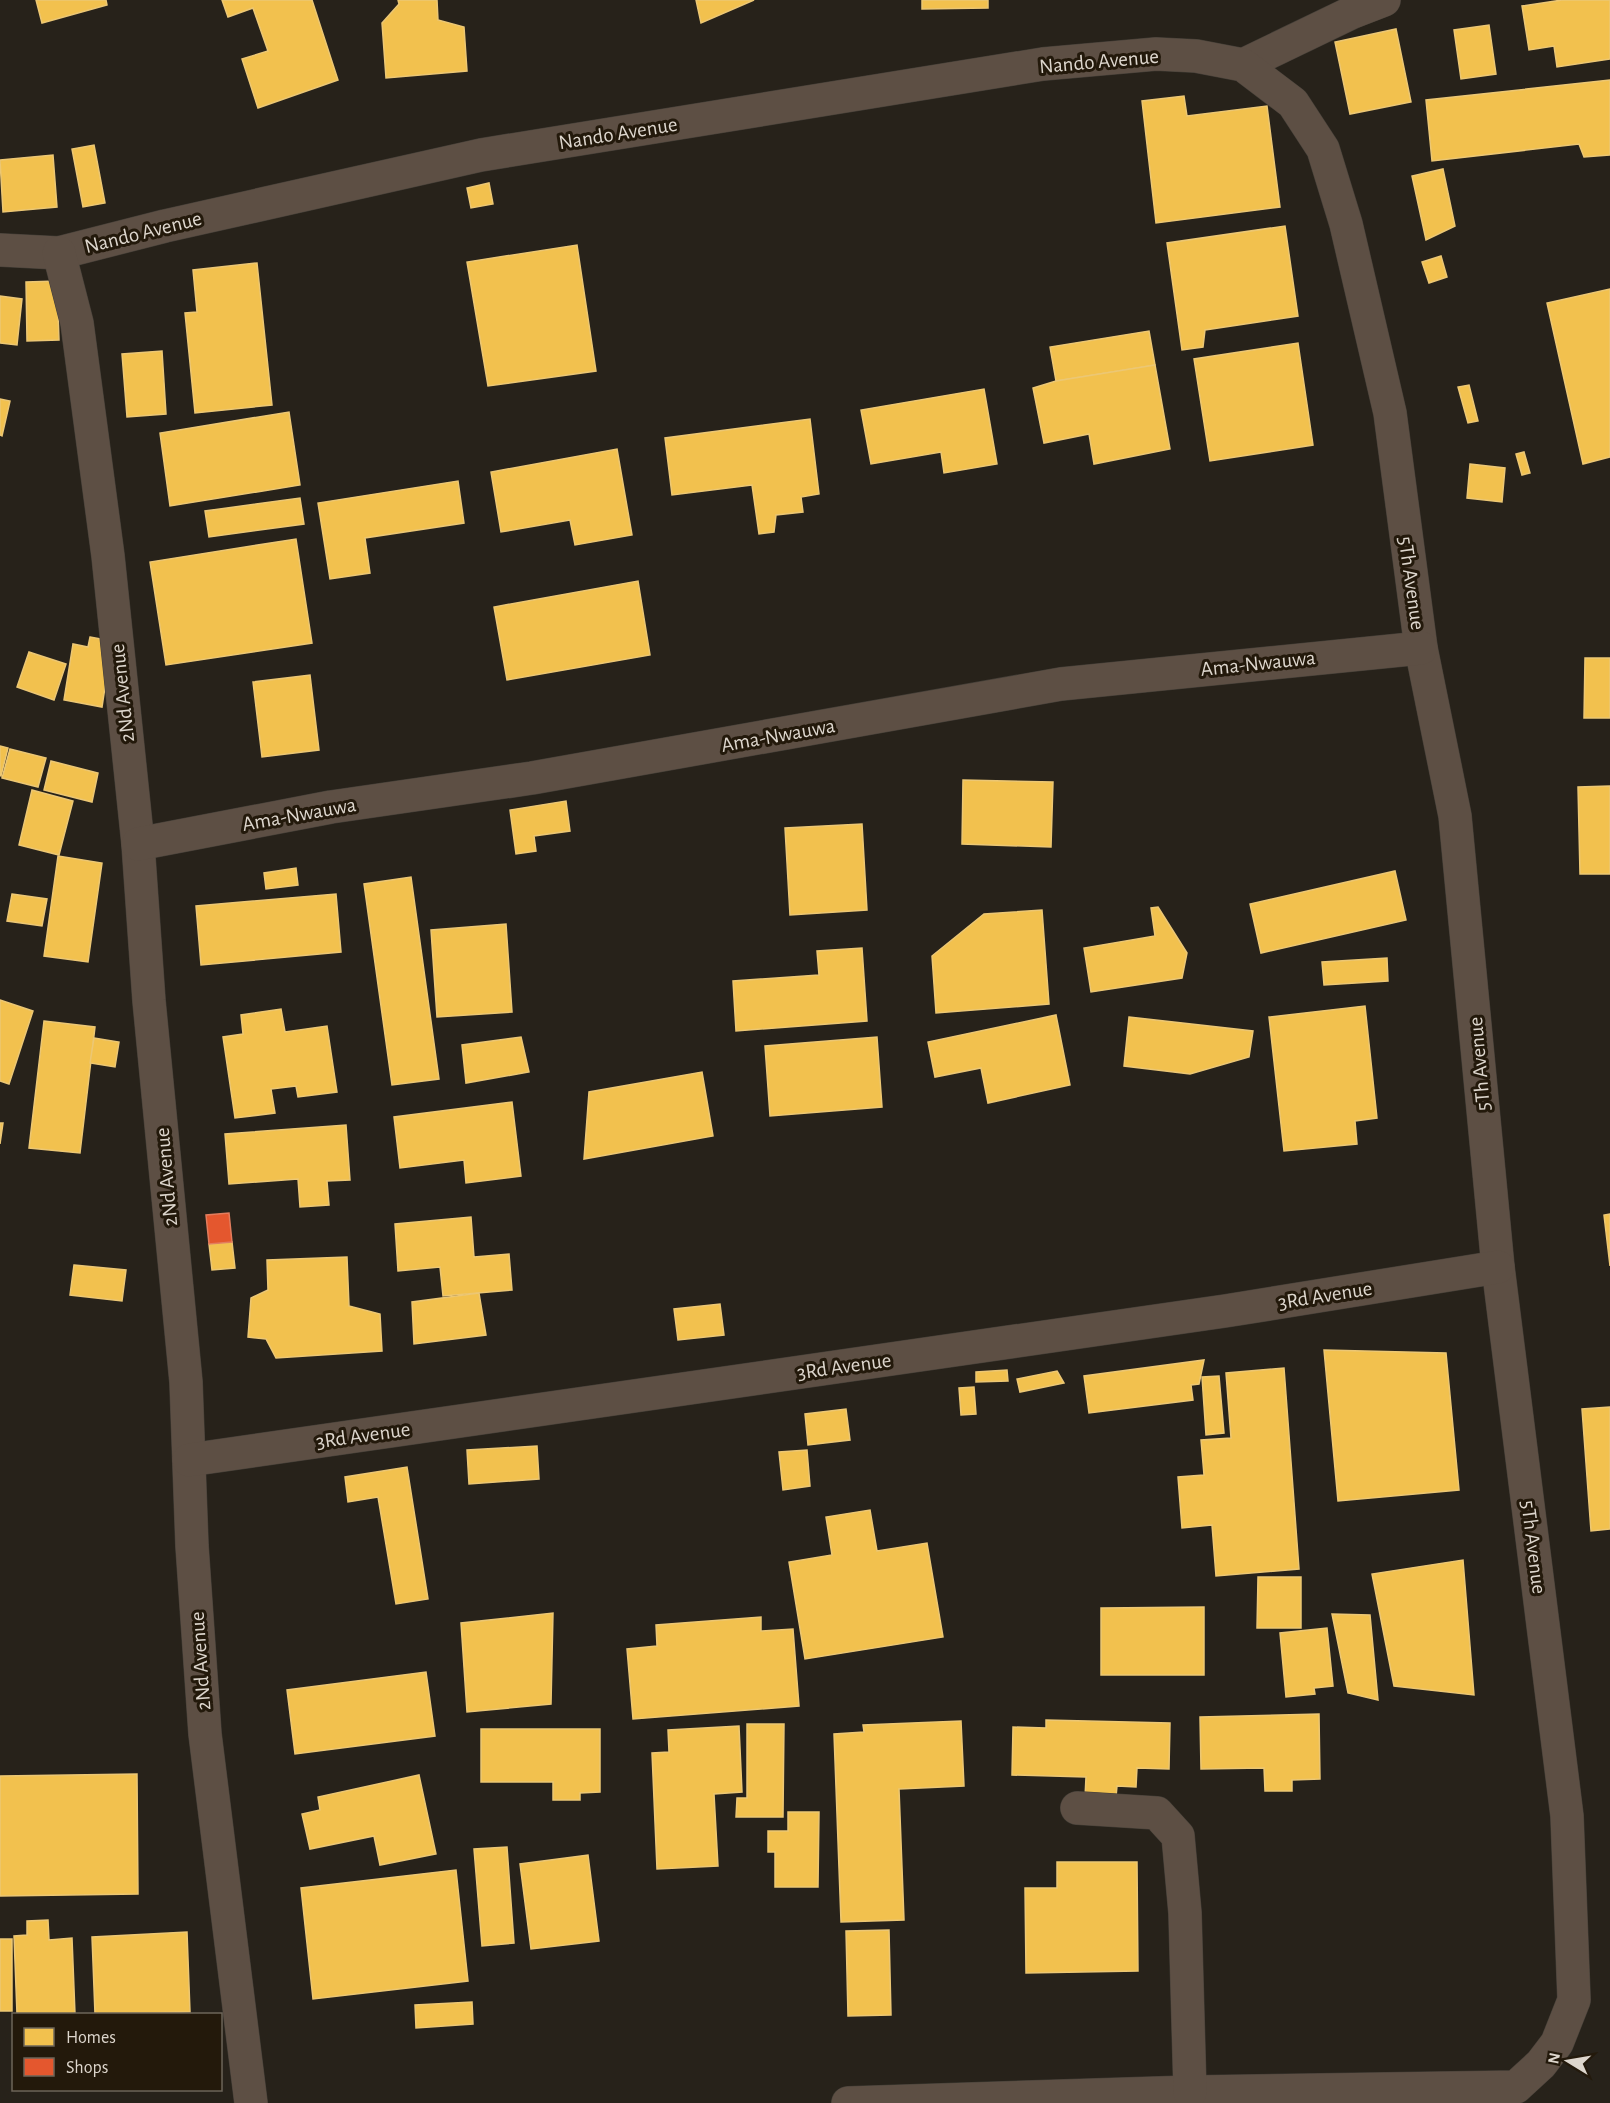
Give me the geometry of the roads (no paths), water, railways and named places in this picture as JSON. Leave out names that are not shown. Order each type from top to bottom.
[{"type":"street","points":[[1243,65],[1378,1]]},
{"type":"street","name":"Nando Avenue","points":[[0,250],[59,253],[165,226],[481,155],[1043,64],[1156,54],[1196,56],[1243,65]]},
{"type":"street","name":"5Th Avenue","points":[[1190,2092],[1516,2087],[1540,2064],[1557,2043],[1574,2000],[1567,1816],[1498,1267],[1455,816],[1421,648],[1390,413],[1346,224],[1323,149],[1293,104],[1243,65]]},
{"type":"street","name":"2Nd Avenue","points":[[59,253],[77,323],[108,556],[138,844],[149,1001],[186,1382],[205,1734],[251,2103]]},
{"type":"street","name":"Ama-Nwauwa","points":[[138,844],[331,807],[544,776],[1061,684],[1421,648]]},
{"type":"street","name":"3Rd Avenue","points":[[189,1460],[1224,1311],[1498,1267]]},
{"type":"street","points":[[848,2103],[1190,2092],[1185,1913],[1178,1836],[1157,1813],[1077,1808]]}]
